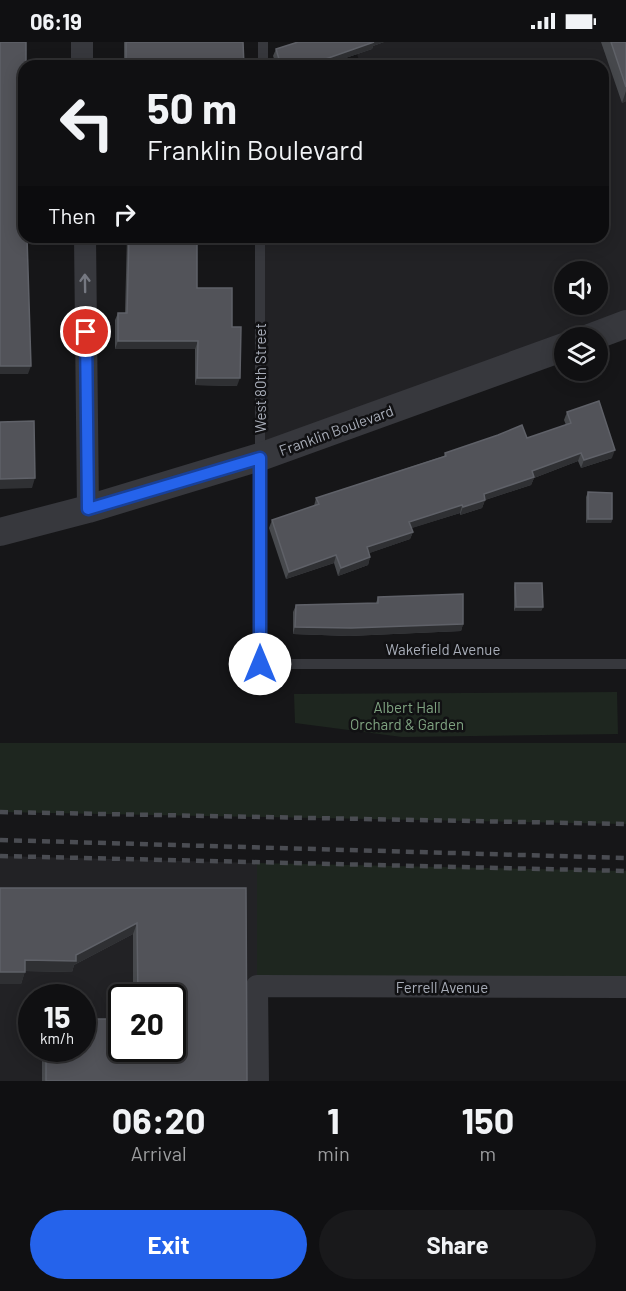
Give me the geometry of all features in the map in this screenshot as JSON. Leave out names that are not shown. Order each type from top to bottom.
[{"type":"street","points":[[82,42],[82,60]]},
{"type":"street","points":[[85,243],[88,509]]},
{"type":"street","points":[[608,331],[626,324]]},
{"type":"street","name":"Franklin Boulevard","points":[[0,532],[88,509],[260,458],[554,351]]},
{"type":"street","name":"Ferrell Avenue","points":[[258,1081],[257,986],[626,987]]},
{"type":"lane","points":[[263,42],[263,60]]},
{"type":"lane","name":"West 80th Street","points":[[260,243],[260,664]]},
{"type":"lane","name":"Wakefield Avenue","points":[[260,664],[626,664]]},
{"type":"shaded area","points":[[353,42],[626,42],[626,324],[608,330],[608,327],[554,327],[554,342],[260,457],[260,243],[609,243],[609,60],[359,60]]},
{"type":"shaded area","points":[[0,856],[257,863],[258,1081],[0,1081]]},
{"type":"green space","name":"Albert Hall Orchard & Garden","points":[[617,692],[618,734],[402,737],[295,723],[294,694]]},
{"type":"green space","points":[[0,743],[626,743],[626,824],[0,812]]},
{"type":"green space","points":[[257,863],[626,871],[626,987],[257,986]]},
{"type":"building","points":[[0,42],[26,42],[26,60],[18,60],[18,243],[27,243],[31,366],[0,366]]},
{"type":"building","points":[[126,42],[243,42],[244,60],[126,60]]},
{"type":"building","points":[[298,42],[374,42],[323,60],[279,60],[276,49]]},
{"type":"building","points":[[611,42],[626,42],[626,87]]},
{"type":"building","points":[[129,243],[197,243],[197,288],[232,288],[232,327],[241,327],[240,378],[197,378],[198,341],[118,341],[118,313],[127,313]]},
{"type":"building","points":[[599,401],[615,450],[584,460],[581,453],[532,471],[534,477],[484,494],[485,500],[409,522],[413,532],[367,547],[370,557],[341,568],[336,555],[289,572],[272,520],[319,504],[316,498],[446,456],[445,453],[522,425],[527,438],[571,423],[567,412]]},
{"type":"building","points":[[34,421],[35,478],[0,479],[0,422]]},
{"type":"building","points":[[588,492],[612,493],[612,519],[588,519]]},
{"type":"building","points":[[515,583],[542,583],[543,607],[516,607]]},
{"type":"building","points":[[463,594],[463,624],[351,628],[295,627],[296,605],[378,603],[378,597]]},
{"type":"building","points":[[0,888],[246,888],[247,1081],[46,1081],[46,1062],[96,1062],[96,1019],[108,1019],[108,1062],[186,1062],[186,984],[138,984],[137,923],[76,955],[76,961],[25,960],[25,972],[0,972]]},
{"type":"railway","points":[[0,812],[626,824]]},
{"type":"railway","points":[[0,840],[626,858]]},
{"type":"railway","points":[[0,856],[626,871]]},
{"type":"route","points":[[86,332],[88,509],[260,458],[260,664]]}]
